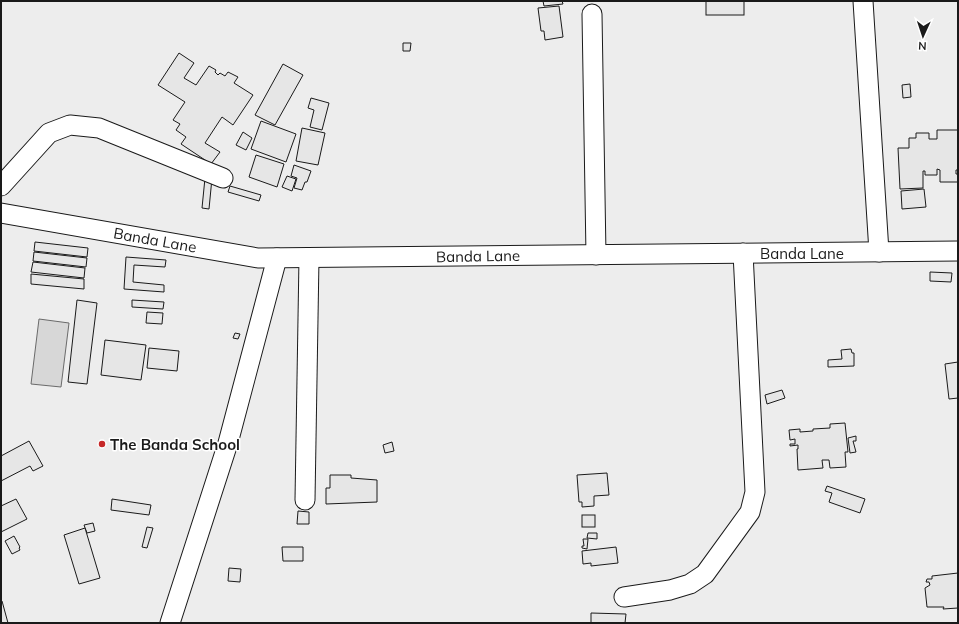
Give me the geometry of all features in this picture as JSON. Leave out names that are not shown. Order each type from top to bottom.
[{"type":"street","points":[[863,1],[879,252]]},
{"type":"street","points":[[592,14],[596,255]]},
{"type":"street","points":[[1,186],[49,134],[70,125],[99,128],[223,178]]},
{"type":"street","name":"Banda Lane","points":[[1,213],[258,258],[958,251]]},
{"type":"street","points":[[624,597],[670,590],[690,584],[705,574],[750,512],[755,492],[744,253]]},
{"type":"street","points":[[170,623],[228,443],[277,258]]},
{"type":"street","points":[[306,500],[309,258]]},
{"type":"shaded area","points":[[1,1],[958,1],[958,623],[1,623]]},
{"type":"shaded area","points":[[39,319],[69,323],[61,387],[31,384]]},
{"type":"building","points":[[543,1],[562,1],[563,4],[544,6]]},
{"type":"building","points":[[706,1],[744,1],[744,15],[706,15]]},
{"type":"building","points":[[559,6],[563,37],[545,40],[544,31],[541,31],[538,8]]},
{"type":"building","points":[[403,43],[411,43],[410,51],[403,51]]},
{"type":"building","points":[[179,53],[194,63],[184,78],[196,85],[209,66],[216,70],[215,72],[218,75],[220,73],[225,76],[228,72],[238,77],[234,83],[253,95],[233,125],[222,117],[205,143],[220,152],[211,164],[181,144],[186,137],[176,130],[180,124],[173,120],[185,102],[158,85]]},
{"type":"building","points":[[283,64],[303,75],[275,125],[255,115]]},
{"type":"building","points":[[910,84],[911,97],[903,98],[902,85]]},
{"type":"building","points":[[311,98],[329,103],[322,130],[310,127],[314,110],[308,108]]},
{"type":"building","points":[[261,121],[296,134],[286,162],[251,149]]},
{"type":"building","points":[[302,128],[325,133],[318,165],[296,161]]},
{"type":"building","points":[[937,130],[958,130],[958,170],[956,170],[956,174],[958,174],[958,182],[940,182],[940,170],[937,169],[937,175],[925,175],[925,171],[923,171],[923,188],[900,189],[898,148],[909,148],[909,138],[916,138],[916,133],[929,133],[929,139],[937,139]]},
{"type":"building","points":[[243,132],[252,138],[246,150],[236,145]]},
{"type":"building","points":[[256,155],[284,164],[277,187],[249,177]]},
{"type":"building","points":[[294,165],[311,171],[302,190],[294,188],[297,178],[291,176]]},
{"type":"building","points":[[287,176],[296,179],[292,191],[282,187]]},
{"type":"building","points":[[205,178],[212,178],[209,209],[202,208]]},
{"type":"building","points":[[230,186],[261,195],[259,201],[228,192]]},
{"type":"building","points":[[924,189],[926,207],[902,209],[901,191]]},
{"type":"building","points":[[35,242],[88,248],[87,257],[34,251]]},
{"type":"building","points":[[34,252],[87,258],[86,267],[33,261]]},
{"type":"building","points":[[126,257],[166,260],[165,267],[134,265],[133,282],[164,285],[164,292],[124,289]]},
{"type":"building","points":[[33,262],[85,268],[84,278],[31,272]]},
{"type":"building","points":[[930,272],[952,273],[951,282],[930,281]]},
{"type":"building","points":[[31,274],[84,279],[84,289],[31,284]]},
{"type":"building","points":[[77,300],[97,303],[87,384],[68,382]]},
{"type":"building","points":[[132,300],[164,302],[163,309],[132,307]]},
{"type":"building","points":[[147,312],[163,313],[162,324],[146,323]]},
{"type":"building","points":[[235,333],[240,334],[238,339],[233,338]]},
{"type":"building","points":[[105,340],[146,345],[141,380],[101,375]]},
{"type":"building","points":[[149,348],[179,351],[177,371],[147,368]]},
{"type":"building","points":[[851,349],[852,353],[854,353],[854,366],[828,367],[828,360],[842,359],[841,350]]},
{"type":"building","points":[[958,362],[958,398],[949,399],[945,364]]},
{"type":"building","points":[[782,390],[785,398],[767,404],[765,395]]},
{"type":"building","points":[[845,423],[848,452],[845,452],[846,467],[830,468],[829,460],[822,460],[823,468],[798,470],[798,445],[790,446],[790,444],[795,444],[795,439],[790,440],[789,430],[800,429],[800,432],[813,431],[813,429],[830,428],[830,424]]},
{"type":"building","points":[[856,436],[856,441],[853,441],[856,452],[850,453],[848,438]]},
{"type":"building","points":[[29,441],[43,466],[33,471],[30,466],[1,481],[1,456]]},
{"type":"building","points":[[392,442],[394,451],[385,453],[383,445]]},
{"type":"building","points":[[607,473],[609,495],[594,496],[594,506],[582,507],[582,502],[579,502],[577,475]]},
{"type":"building","points":[[330,475],[351,475],[351,478],[377,480],[377,502],[326,504],[326,488],[330,488]]},
{"type":"building","points":[[827,486],[865,499],[860,513],[829,502],[832,493],[825,491]]},
{"type":"building","points":[[16,499],[27,519],[1,532],[1,506]]},
{"type":"building","points":[[112,499],[151,505],[149,515],[111,510]]},
{"type":"building","points":[[298,511],[309,512],[309,524],[297,524]]},
{"type":"building","points":[[582,515],[595,515],[595,527],[582,527]]},
{"type":"building","points":[[93,523],[95,531],[87,533],[84,525]]},
{"type":"building","points":[[147,527],[153,528],[147,548],[142,547]]},
{"type":"building","points":[[85,528],[100,578],[79,584],[64,535]]},
{"type":"building","points":[[588,533],[597,533],[597,539],[587,538]]},
{"type":"building","points":[[14,536],[20,550],[12,554],[5,541]]},
{"type":"building","points":[[583,539],[588,539],[587,549],[582,548],[582,546],[584,546]]},
{"type":"building","points":[[282,547],[303,547],[303,561],[283,561]]},
{"type":"building","points":[[616,547],[618,563],[591,566],[591,563],[583,564],[582,551]]},
{"type":"building","points":[[229,568],[241,569],[240,582],[228,581]]},
{"type":"building","points":[[958,573],[958,608],[943,609],[944,607],[927,607],[925,588],[930,585],[929,582],[926,582],[927,579],[932,579],[932,576]]},
{"type":"building","points":[[2,601],[8,623],[1,623]]},
{"type":"building","points":[[591,613],[626,614],[625,623],[591,623]]},
{"type":"place","name":"The Banda School","points":[[102,444]]}]
